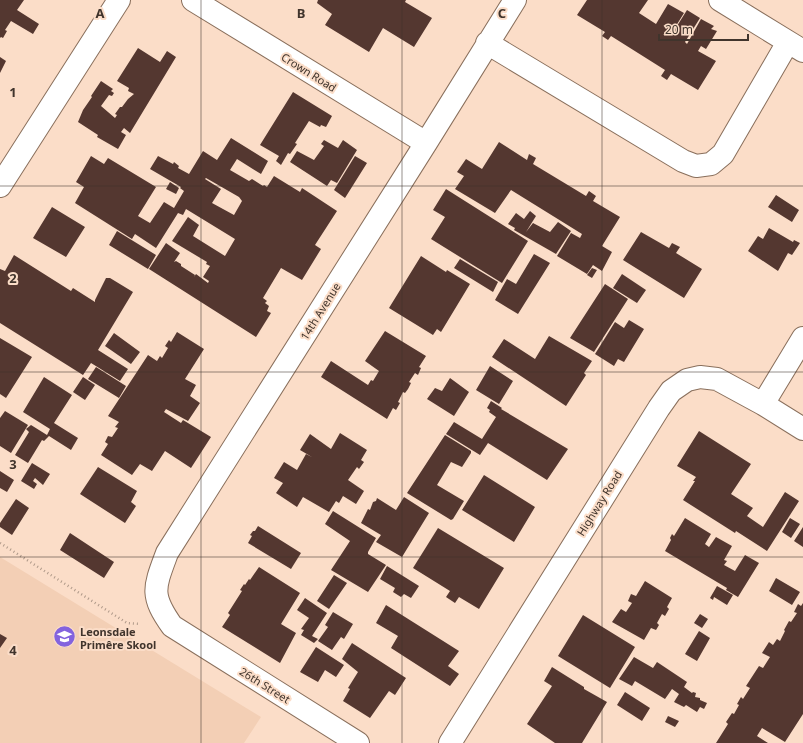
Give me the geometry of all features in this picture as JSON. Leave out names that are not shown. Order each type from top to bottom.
[{"type":"street","points":[[0,186],[119,0]]},
{"type":"street","name":"Crown Road","points":[[193,0],[426,143]]},
{"type":"street","name":"14th Avenue","points":[[172,626],[161,611],[156,597],[157,580],[167,554],[426,143],[514,0]]},
{"type":"street","points":[[487,43],[683,161],[696,166],[711,164],[723,154],[796,47],[720,0]]},
{"type":"street","points":[[763,404],[803,338]]},
{"type":"street","name":"Highway Road","points":[[450,743],[658,408],[671,391],[687,380],[700,377],[717,379],[763,404],[803,429]]},
{"type":"street","name":"26th Street","points":[[172,626],[358,743]]},
{"type":"path","points":[[0,542],[127,623],[172,626]]},
{"type":"shaded area","name":"Leonsdale Primêre Skool","points":[[0,557],[261,717],[244,743],[0,743]]},
{"type":"building","points":[[0,0],[24,0],[17,10],[39,24],[33,34],[11,21],[5,30],[7,31],[3,38],[0,38]]},
{"type":"building","points":[[318,0],[406,0],[405,2],[432,18],[414,47],[383,28],[369,52],[325,25],[332,14],[317,3]]},
{"type":"building","points":[[587,0],[648,0],[639,13],[656,24],[668,4],[684,13],[671,34],[687,10],[700,18],[685,42],[687,44],[701,19],[714,26],[711,29],[717,31],[706,49],[701,46],[698,51],[716,61],[698,90],[671,74],[667,80],[661,76],[665,70],[611,36],[608,40],[602,36],[605,32],[577,15]]},
{"type":"building","points":[[138,48],[160,62],[167,51],[176,57],[130,133],[124,128],[121,132],[126,135],[118,149],[97,137],[98,135],[78,122],[83,110],[101,81],[113,89],[111,91],[114,93],[112,96],[109,95],[101,106],[115,118],[117,115],[115,114],[120,107],[122,107],[134,94],[128,91],[129,88],[117,81]]},
{"type":"building","points":[[0,57],[6,61],[0,73]]},
{"type":"building","points":[[293,92],[332,116],[326,127],[321,125],[320,127],[309,121],[295,143],[297,144],[290,154],[288,153],[281,165],[276,161],[279,156],[260,145]]},
{"type":"building","points":[[231,138],[268,161],[261,174],[237,159],[230,170],[249,181],[252,179],[267,187],[274,176],[300,192],[302,188],[337,211],[315,245],[321,249],[302,280],[281,268],[263,298],[267,301],[265,303],[269,306],[267,311],[271,313],[256,337],[149,269],[166,243],[180,253],[174,262],[176,261],[181,264],[181,266],[195,275],[194,277],[196,274],[208,283],[209,281],[203,277],[210,266],[206,264],[207,262],[172,241],[188,217],[199,225],[193,236],[225,256],[235,239],[186,209],[183,215],[178,213],[156,248],[135,234],[132,239],[75,203],[84,187],[76,182],[91,156],[104,164],[108,158],[156,187],[138,216],[150,223],[164,202],[174,208],[184,191],[180,188],[181,187],[150,169],[158,156],[173,164],[174,162],[179,166],[178,168],[189,174],[203,151],[217,160]],"holes":[[[206,178],[239,197],[242,201],[234,215],[212,203],[221,189],[205,179]]]},
{"type":"building","points":[[324,140],[338,148],[343,140],[357,150],[337,183],[331,180],[327,186],[290,162],[297,151],[314,160],[324,146],[321,144]]},
{"type":"building","points":[[499,142],[527,160],[529,154],[536,158],[533,164],[586,196],[589,191],[596,196],[593,201],[620,217],[602,246],[612,252],[602,271],[593,265],[587,274],[557,256],[571,233],[580,238],[582,234],[511,190],[495,213],[455,189],[464,176],[457,172],[466,159],[482,169]]},
{"type":"building","points":[[355,156],[367,163],[345,198],[334,190]]},
{"type":"building","points":[[170,182],[179,188],[176,194],[166,189]]},
{"type":"building","points":[[446,189],[528,241],[502,283],[431,239],[445,217],[433,210]]},
{"type":"building","points":[[776,195],[799,210],[792,222],[768,207]]},
{"type":"building","points":[[52,207],[85,227],[66,257],[33,238]]},
{"type":"building","points":[[530,211],[536,216],[526,232],[533,223],[550,232],[558,222],[571,231],[556,254],[514,230],[515,228],[508,224],[516,213],[524,219]]},
{"type":"building","points":[[769,228],[793,242],[794,240],[800,243],[792,255],[788,253],[778,271],[748,251],[758,236],[763,239]]},
{"type":"building","points":[[117,231],[156,255],[148,269],[109,245]]},
{"type":"building","points":[[641,232],[669,248],[672,243],[680,247],[676,253],[702,269],[684,298],[623,260]]},
{"type":"building","points":[[534,254],[550,263],[518,314],[495,300],[507,279],[516,284]]},
{"type":"building","points":[[14,255],[71,291],[73,288],[95,302],[106,278],[110,278],[133,292],[98,350],[128,369],[120,381],[91,363],[83,375],[0,323],[0,269],[5,271]]},
{"type":"building","points":[[421,256],[446,272],[447,270],[470,284],[441,332],[437,329],[433,335],[389,308]]},
{"type":"building","points":[[460,259],[498,282],[493,292],[454,268]]},
{"type":"building","points":[[592,268],[597,270],[592,278],[587,275]]},
{"type":"building","points":[[622,274],[646,290],[637,303],[613,288]]},
{"type":"building","points":[[605,284],[628,299],[594,352],[570,338]]},
{"type":"building","points":[[629,320],[644,329],[624,362],[618,359],[614,366],[595,354],[615,322],[624,328]]},
{"type":"building","points":[[385,331],[426,356],[419,367],[421,368],[418,375],[415,373],[409,382],[411,383],[408,389],[405,393],[403,392],[396,410],[393,408],[387,419],[321,377],[331,361],[368,385],[371,380],[373,381],[379,371],[365,361]]},
{"type":"building","points":[[177,332],[204,349],[185,379],[196,385],[190,396],[200,403],[188,421],[166,409],[164,412],[181,423],[183,420],[211,437],[191,468],[165,451],[152,471],[140,464],[132,475],[101,455],[108,444],[105,442],[108,436],[112,437],[118,428],[115,427],[119,422],[108,416],[148,355],[157,361],[160,356],[162,358],[168,348],[165,346],[169,340],[171,342]]},
{"type":"building","points":[[114,333],[140,352],[131,364],[105,346]]},
{"type":"building","points":[[549,336],[592,361],[584,373],[586,375],[566,406],[492,357],[504,339],[535,359]]},
{"type":"building","points":[[0,338],[32,357],[6,398],[0,394]]},
{"type":"building","points":[[490,366],[513,381],[499,404],[476,390]]},
{"type":"building","points":[[96,367],[126,386],[119,398],[88,379]]},
{"type":"building","points":[[44,377],[72,395],[54,423],[78,438],[71,450],[49,436],[44,441],[42,440],[28,463],[15,455],[29,432],[26,429],[31,425],[47,435],[50,429],[23,412]]},
{"type":"building","points":[[83,377],[95,385],[85,400],[73,392]]},
{"type":"building","points":[[450,378],[469,392],[454,416],[427,399],[435,388],[442,391]]},
{"type":"building","points":[[491,401],[502,408],[501,409],[568,449],[547,480],[488,443],[480,455],[446,434],[454,422],[482,439],[496,417],[489,412],[490,410],[487,408]]},
{"type":"building","points":[[5,411],[28,425],[11,453],[0,446],[0,418]]},
{"type":"building","points":[[699,431],[751,464],[731,494],[753,508],[747,516],[763,527],[785,492],[799,501],[767,551],[736,531],[735,533],[683,500],[696,477],[677,466]]},
{"type":"building","points":[[340,433],[367,450],[361,460],[364,462],[359,469],[357,467],[348,480],[364,491],[356,504],[343,496],[339,503],[336,501],[329,512],[303,497],[297,507],[276,493],[283,483],[274,478],[284,462],[297,470],[306,454],[312,457],[300,450],[310,434],[331,449]]},
{"type":"building","points":[[445,435],[471,451],[462,467],[451,462],[437,485],[464,501],[451,520],[407,493]]},
{"type":"building","points":[[32,463],[50,474],[43,485],[35,478],[33,481],[37,484],[34,489],[21,481]]},
{"type":"building","points":[[98,467],[137,491],[131,502],[136,506],[125,523],[80,494]]},
{"type":"building","points":[[0,471],[14,480],[7,492],[0,488]]},
{"type":"building","points":[[484,475],[535,507],[514,542],[462,510]]},
{"type":"building","points":[[404,497],[429,513],[402,557],[376,542],[381,535],[361,523],[368,509],[370,510],[373,502],[376,501],[377,498],[396,510]]},
{"type":"building","points":[[16,499],[29,508],[12,535],[0,527],[0,523]]},
{"type":"building","points":[[333,511],[376,538],[368,554],[386,565],[368,592],[331,570],[350,541],[325,524]]},
{"type":"building","points":[[685,518],[711,534],[705,544],[709,547],[716,537],[732,546],[724,560],[727,561],[724,565],[735,571],[745,555],[759,563],[738,597],[726,590],[727,588],[665,551],[671,540],[670,538],[672,534],[674,536]]},
{"type":"building","points":[[790,518],[800,524],[791,538],[782,532]]},
{"type":"building","points":[[258,526],[301,553],[291,569],[248,543],[252,536],[250,535]]},
{"type":"building","points":[[803,527],[803,547],[794,541]]},
{"type":"building","points":[[438,528],[504,568],[479,609],[459,597],[455,603],[446,597],[450,591],[413,568]]},
{"type":"building","points":[[70,533],[114,562],[104,578],[60,550]]},
{"type":"building","points":[[387,566],[419,586],[411,598],[404,594],[401,597],[393,592],[395,588],[380,579]]},
{"type":"building","points":[[259,567],[300,593],[281,624],[296,633],[280,663],[222,627],[230,615],[228,613],[242,591],[240,590],[249,579],[250,580]]},
{"type":"building","points":[[334,575],[347,583],[329,609],[317,601]]},
{"type":"building","points":[[776,578],[800,592],[792,605],[769,591]]},
{"type":"building","points":[[645,581],[672,598],[667,607],[669,609],[665,616],[662,614],[657,623],[659,625],[656,630],[651,628],[644,640],[612,622],[621,609],[626,612],[632,603],[628,601],[631,594],[636,596]]},
{"type":"building","points":[[717,586],[733,595],[727,605],[714,597],[713,600],[710,598]]},
{"type":"building","points":[[305,598],[327,613],[312,636],[318,639],[314,643],[301,635],[304,630],[301,629],[309,618],[297,610]]},
{"type":"building","points":[[803,603],[803,714],[785,742],[762,728],[757,736],[768,743],[716,743],[728,724],[726,722],[732,713],[734,714],[739,705],[737,704],[741,697],[743,699],[750,688],[746,686],[759,666],[763,668],[770,657],[762,653],[769,642],[773,645],[777,639],[780,641],[789,621],[791,622],[797,613],[794,612],[798,604],[801,606]]},
{"type":"building","points":[[386,605],[459,651],[448,666],[459,674],[450,686],[391,648],[398,636],[376,623]]},
{"type":"building","points":[[333,612],[353,624],[344,639],[341,637],[332,650],[318,641],[328,627],[325,625]]},
{"type":"building","points":[[700,614],[708,619],[702,628],[694,623]]},
{"type":"building","points":[[583,615],[635,647],[610,688],[558,656]]},
{"type":"building","points":[[699,631],[710,638],[697,661],[685,654]]},
{"type":"building","points":[[0,634],[7,638],[0,648]]},
{"type":"building","points":[[352,643],[406,678],[395,695],[389,691],[370,718],[343,701],[350,689],[348,688],[358,672],[342,659]]},
{"type":"building","points":[[316,647],[344,665],[336,677],[325,670],[318,682],[300,672]]},
{"type":"building","points":[[634,657],[653,668],[657,662],[687,682],[684,687],[692,693],[696,693],[695,697],[700,698],[700,700],[707,703],[704,709],[700,707],[697,712],[686,705],[684,707],[674,702],[679,694],[672,689],[665,699],[635,681],[632,686],[619,679]]},
{"type":"building","points":[[552,667],[584,687],[584,689],[607,702],[582,743],[555,743],[527,724],[552,686],[544,681]]},
{"type":"building","points":[[625,692],[650,708],[642,721],[617,705]]},
{"type":"building","points":[[668,716],[679,721],[675,727],[665,722]]},
{"type":"place","name":"Leonsdale Primêre Skool","points":[[65,637]]}]
